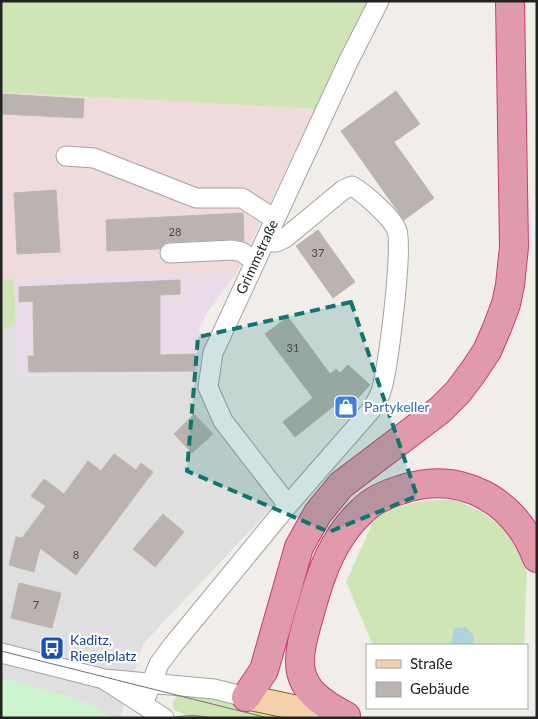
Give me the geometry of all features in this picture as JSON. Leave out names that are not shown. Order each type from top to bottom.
[{"type":"highway","points":[[246,697],[264,670],[299,547],[318,513],[341,485],[420,426],[458,392],[487,351],[497,328],[510,285],[514,246],[510,1]]},
{"type":"highway","points":[[350,717],[329,707],[309,689],[300,670],[300,654],[305,630],[324,567],[341,536],[364,509],[378,499],[410,486],[441,483],[463,487],[485,495],[508,512],[525,532],[537,558]]},
{"type":"main road","points":[[246,697],[350,717]]},
{"type":"street","name":"Grimmstraße","points":[[288,505],[223,421],[208,387],[213,353],[348,62],[379,1]]},
{"type":"street","points":[[66,156],[94,158],[196,198],[242,198],[275,219]]},
{"type":"street","points":[[142,704],[158,664],[288,505],[371,410],[381,393],[390,339],[398,253],[398,232],[391,221],[359,190],[352,186],[343,190],[285,238],[276,242],[265,242]]},
{"type":"street","points":[[170,254],[232,250],[242,252],[255,262]]},
{"type":"street","points":[[1,653],[104,679],[214,689],[246,697]]},
{"type":"street","points":[[104,679],[164,718]]},
{"type":"highlighted area","points":[[351,302],[417,496],[329,532],[187,471],[198,337]]},
{"type":"shaded area","points":[[1,92],[315,109],[237,272],[1,280]]},
{"type":"shaded area","points":[[237,272],[205,316],[198,332],[209,335],[199,373],[18,376],[14,279]]},
{"type":"shaded area","points":[[16,323],[18,376],[199,373],[218,425],[276,503],[143,644],[120,718],[1,718],[1,332]]},
{"type":"green space","points":[[1,1],[371,1],[315,109],[1,92]]},
{"type":"green space","points":[[14,279],[16,323],[1,332],[1,280]]},
{"type":"green space","points":[[455,499],[482,512],[504,528],[527,567],[524,644],[373,644],[346,582],[377,513],[416,502]]},
{"type":"green space","points":[[1,678],[92,705],[104,711],[112,718],[1,718]]},
{"type":"green space","points":[[196,694],[301,718],[193,718],[174,710],[173,702],[177,695]]},
{"type":"water","points":[[466,627],[474,636],[474,644],[451,644],[454,628]]},
{"type":"building","points":[[396,91],[420,124],[394,142],[434,198],[404,220],[341,131]]},
{"type":"building","points":[[1,94],[84,99],[83,118],[1,114]]},
{"type":"building","points":[[56,190],[60,252],[17,254],[14,193]]},
{"type":"building","points":[[243,213],[244,241],[231,239],[169,242],[160,249],[107,251],[106,220]]},
{"type":"building","points":[[318,230],[355,282],[333,298],[296,246]]},
{"type":"building","points":[[180,280],[180,294],[160,295],[160,355],[195,354],[195,371],[29,372],[28,356],[34,356],[33,301],[19,302],[19,287]]},
{"type":"building","points":[[288,317],[330,374],[336,369],[340,373],[348,365],[370,385],[344,413],[335,405],[295,437],[283,422],[313,398],[265,334]]},
{"type":"building","points":[[194,414],[213,434],[192,453],[174,434]]},
{"type":"building","points":[[114,454],[136,470],[141,463],[153,472],[76,575],[40,548],[34,572],[9,565],[16,537],[22,538],[46,506],[31,496],[44,479],[64,494],[88,461],[101,471]]},
{"type":"building","points":[[163,514],[184,532],[155,567],[133,549]]},
{"type":"building","points":[[19,583],[61,593],[52,628],[11,618]]},
{"type":"tram line","points":[[1,651],[268,718]]},
{"type":"tram line","points":[[170,718],[181,716],[212,718]]},
{"type":"place","name":"Partykeller","points":[[346,407]]},
{"type":"place","name":"Kaditz, Riegelplatz","points":[[52,648]]}]
